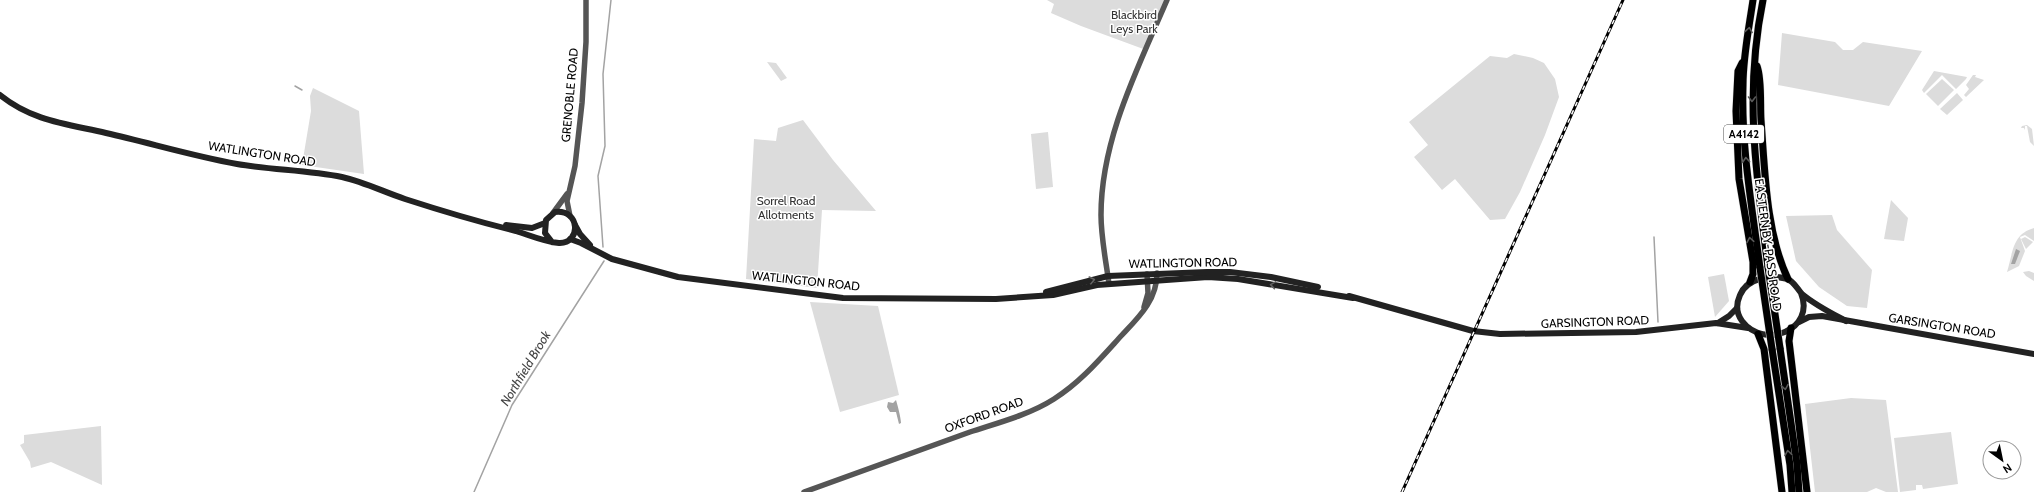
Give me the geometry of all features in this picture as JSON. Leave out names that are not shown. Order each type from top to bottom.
[{"type":"highway","name":"EASTERN BY-PASS ROAD","points":[[1753,0],[1744,58],[1743,119],[1746,165],[1764,267],[1776,349],[1792,492]]},
{"type":"highway","name":"EASTERN BY-PASS ROAD","points":[[1763,0],[1754,60],[1752,97],[1754,163],[1764,267]]},
{"type":"highway","points":[[1744,58],[1738,71],[1737,145],[1739,179],[1753,262],[1753,274],[1750,282]]},
{"type":"highway","points":[[1754,60],[1758,69],[1764,164],[1772,230],[1778,259],[1788,279]]},
{"type":"highway","points":[[1791,328],[1789,341],[1807,492]]},
{"type":"highway","points":[[1758,334],[1764,349],[1782,492]]},
{"type":"highway","name":"EASTERN BY-PASS ROAD","points":[[1776,349],[1797,464],[1799,492]]},
{"type":"main road","name":"WATLINGTON ROAD","points":[[0,95],[12,105],[43,120],[237,164],[341,177],[439,210],[552,242]]},
{"type":"main road","points":[[560,212],[570,216],[575,225],[573,235],[570,239],[560,243],[552,242],[544,233],[545,223],[553,213],[560,212]]},
{"type":"main road","name":"WATLINGTON ROAD","points":[[484,222],[532,228],[545,223]]},
{"type":"main road","name":"WATLINGTON ROAD","points":[[575,225],[585,240],[600,254]]},
{"type":"main road","name":"WATLINGTON ROAD","points":[[570,239],[581,243],[600,254],[647,270],[678,277],[816,296],[874,299],[1014,298],[1053,295],[1097,285],[1208,276],[1353,298]]},
{"type":"main road","name":"WATLINGTON ROAD","points":[[1014,298],[1108,276],[1157,273],[1230,272],[1256,275],[1335,291],[1353,298],[1473,332]]},
{"type":"main road","points":[[1801,293],[1805,302],[1803,316],[1798,323],[1780,333],[1767,336],[1758,334],[1748,328],[1740,318],[1737,308],[1740,293],[1750,282],[1758,279],[1773,277],[1788,279],[1801,293],[1846,321]]},
{"type":"main road","points":[[1716,323],[1729,316],[1737,308]]},
{"type":"main road","name":"GARSINGTON ROAD","points":[[1798,323],[1809,317],[1822,316],[2034,354]]},
{"type":"main road","points":[[1716,323],[1748,328]]},
{"type":"main road","name":"GARSINGTON ROAD","points":[[1473,332],[1526,335],[1625,333],[1660,331],[1716,323]]},
{"type":"street","name":"GRENOBLE ROAD","points":[[570,216],[567,201],[568,191],[575,166],[582,103],[586,42],[586,0]]},
{"type":"street","points":[[1109,284],[1101,214],[1102,190],[1110,145],[1122,108],[1167,0]]},
{"type":"street","name":"GRENOBLE ROAD","points":[[553,213],[568,191]]},
{"type":"street","name":"OXFORD ROAD","points":[[804,492],[998,422],[1052,400],[1071,387],[1086,374],[1149,305],[1157,281],[1157,273]]},
{"type":"street","name":"OXFORD ROAD","points":[[1142,313],[1148,293],[1147,274]]},
{"type":"green space","name":"Blackbird Leys Park","points":[[1047,0],[1167,0],[1146,50],[1081,26],[1051,13],[1054,4]]},
{"type":"green space","points":[[1782,33],[1835,42],[1843,50],[1853,50],[1863,42],[1922,51],[1889,106],[1778,85]]},
{"type":"green space","points":[[1514,54],[1533,58],[1544,63],[1555,79],[1559,97],[1545,135],[1520,192],[1505,219],[1490,220],[1455,179],[1442,190],[1414,157],[1428,145],[1409,122],[1490,56],[1507,58]]},
{"type":"green space","points":[[767,62],[776,63],[787,78],[781,81]]},
{"type":"green space","points":[[1934,71],[1967,77],[1956,89],[1942,75],[1924,93],[1922,90]]},
{"type":"green space","points":[[1973,75],[1976,75],[1975,77],[1984,80],[1966,97],[1964,95],[1969,89],[1966,85]]},
{"type":"green space","points":[[1942,79],[1954,90],[1938,106],[1926,94]]},
{"type":"green space","points":[[313,88],[359,111],[364,174],[302,165],[311,111],[310,96]]},
{"type":"green space","points":[[1957,93],[1963,100],[1947,115],[1940,109]]},
{"type":"green space","name":"Sorrel Road Allotments","points":[[803,120],[833,160],[876,211],[822,210],[817,288],[746,279],[754,139],[776,141],[778,128]]},
{"type":"green space","points":[[2027,125],[2032,129],[2034,146],[2030,142],[2027,126],[2025,126],[2025,130],[2024,128],[2021,128],[2022,126]]},
{"type":"green space","points":[[1048,132],[1053,187],[1036,189],[1031,134]]},
{"type":"green space","points":[[1891,200],[1908,218],[1904,241],[1884,239]]},
{"type":"green space","points":[[1832,215],[1837,230],[1872,270],[1867,308],[1847,306],[1819,287],[1796,261],[1786,216]]},
{"type":"green space","points":[[2034,228],[2034,241],[2025,235],[2020,237],[2025,251],[2019,266],[2007,272],[2012,251],[2017,240],[2021,235]]},
{"type":"green space","points":[[2025,237],[2033,242],[2026,249],[2021,239]]},
{"type":"green space","points":[[2029,271],[2034,273],[2034,281],[2023,272]]},
{"type":"green space","points":[[1724,274],[1729,301],[1715,317],[1708,277]]},
{"type":"green space","points":[[810,302],[878,306],[899,395],[840,412]]},
{"type":"green space","points":[[1851,398],[1886,400],[1898,492],[1886,492],[1876,488],[1867,492],[1815,492],[1805,404]]},
{"type":"green space","points":[[101,426],[102,485],[51,462],[31,468],[30,462],[20,445],[24,443],[24,435]]},
{"type":"green space","points":[[1951,432],[1958,484],[1923,489],[1922,485],[1916,485],[1916,490],[1900,492],[1894,438]]},
{"type":"shaded area","points":[[2016,249],[2020,251],[2015,264],[2011,264]]},
{"type":"shaded area","points":[[896,400],[901,421],[899,424],[896,412],[890,412],[887,407],[888,402],[893,403]]},
{"type":"waterway","name":"Northfield Brook","points":[[603,247],[598,176],[605,146],[603,74],[611,0]]},
{"type":"waterway","points":[[295,86],[302,90]]},
{"type":"waterway","points":[[1654,237],[1658,322]]},
{"type":"waterway","name":"Northfield Brook","points":[[474,492],[512,405],[604,261]]},
{"type":"railway","points":[[1402,492],[1623,0]]}]
